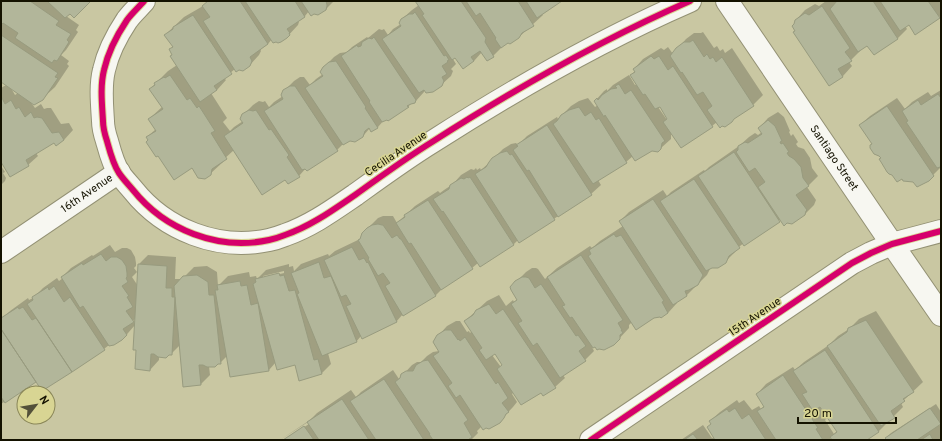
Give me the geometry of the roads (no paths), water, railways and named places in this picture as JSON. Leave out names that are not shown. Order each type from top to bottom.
[{"type":"street","name":"16th Avenue","points":[[1,252],[118,172],[109,151],[103,125],[101,97],[104,70],[113,44],[128,18],[144,1]]},
{"type":"street","name":"Cecilia Avenue","points":[[118,172],[139,198],[163,219],[188,232],[213,240],[241,244],[270,240],[296,231],[321,218],[465,120],[562,64],[606,40],[690,1]]},
{"type":"street","name":"Santiago Street","points":[[726,1],[941,314]]},
{"type":"street","name":"15th Avenue","points":[[591,440],[852,263],[892,244],[941,231]]}]
